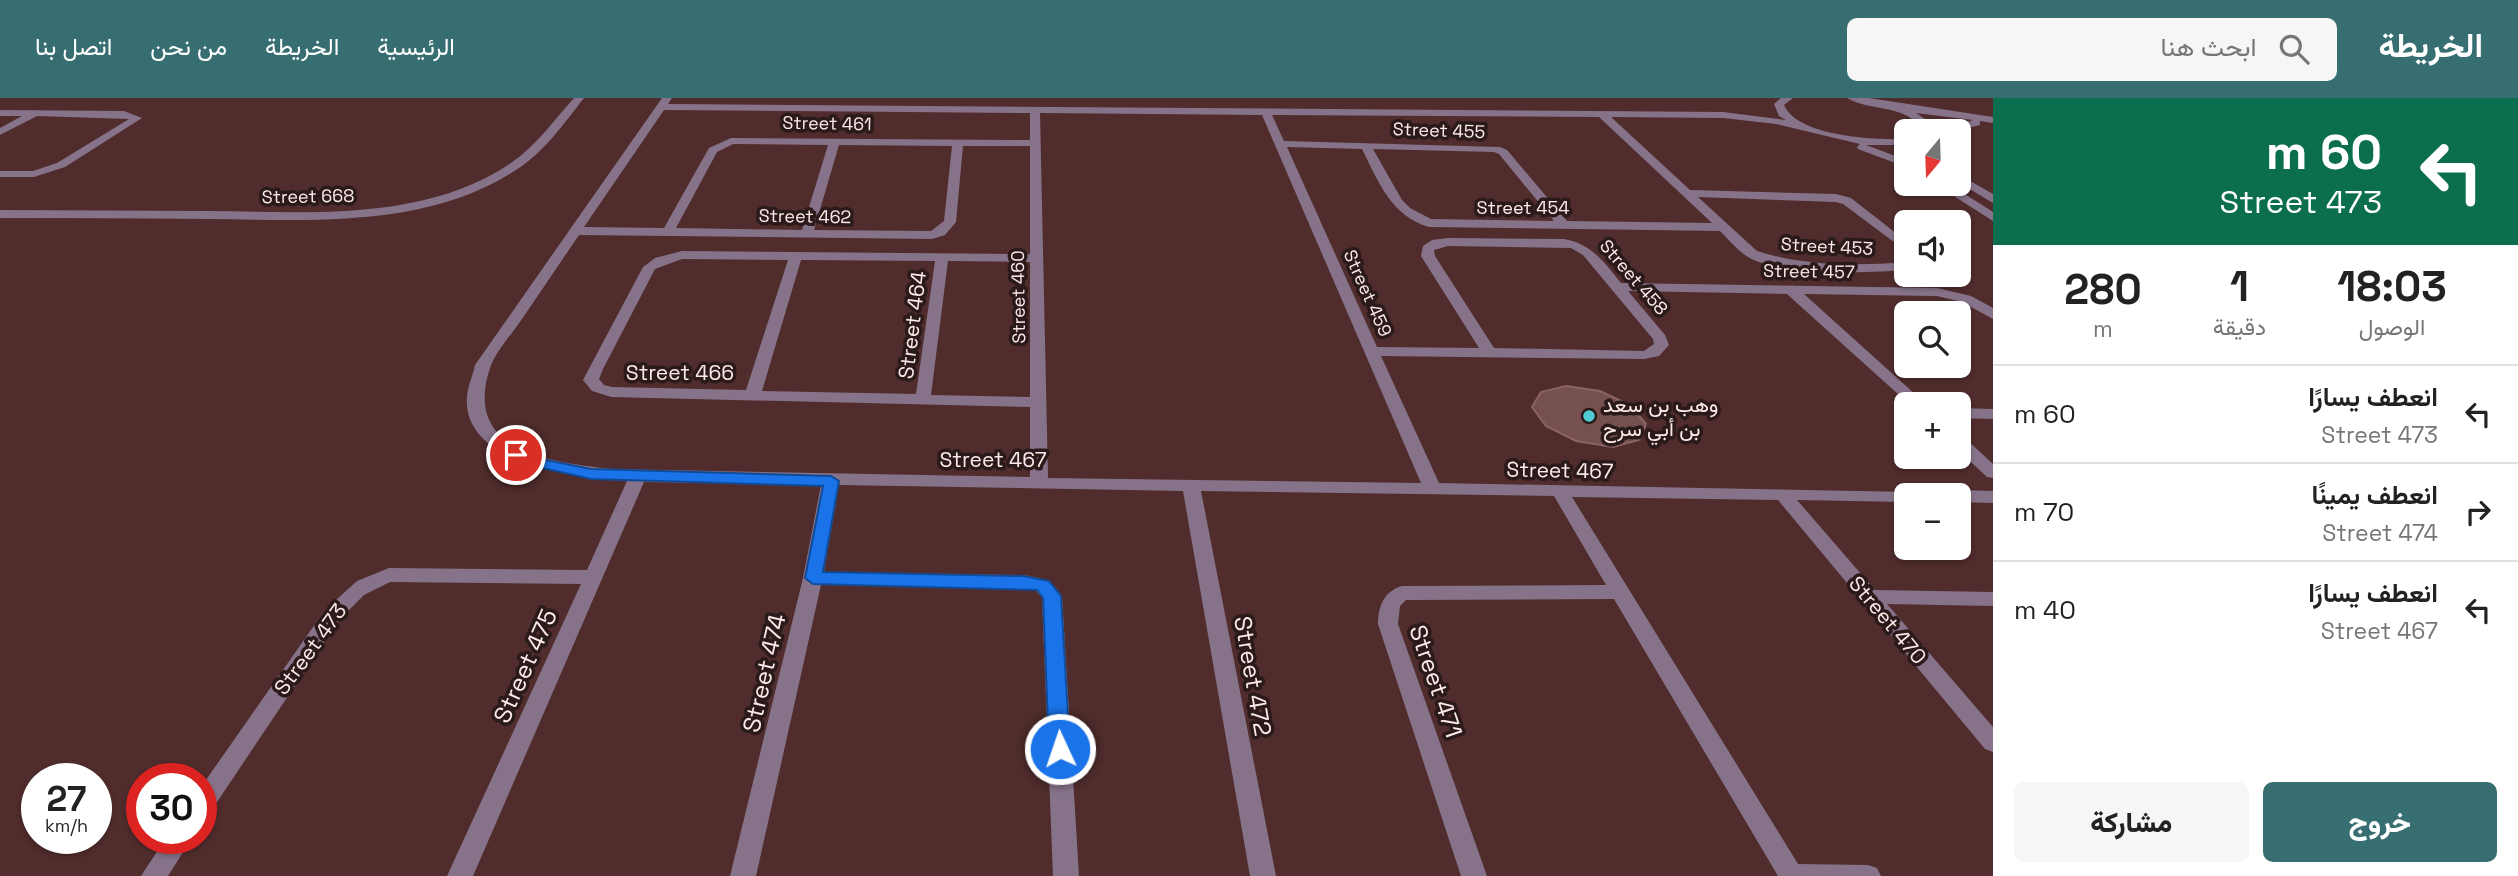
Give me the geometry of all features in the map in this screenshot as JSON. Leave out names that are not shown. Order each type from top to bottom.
[{"type":"street","name":"Street 668","points":[[0,214],[328,215],[395,208],[461,192],[513,167],[528,156],[579,98]]},
{"type":"street","points":[[1101,98],[1102,111]]},
{"type":"street","points":[[1352,98],[1361,113]]},
{"type":"street","points":[[1475,98],[1489,114]]},
{"type":"street","points":[[1852,98],[1875,102]]},
{"type":"street","points":[[1863,98],[1918,119]]},
{"type":"street","points":[[1766,105],[1785,99]]},
{"type":"street","points":[[1785,99],[1779,104],[1783,114],[1817,131],[1894,160]]},
{"type":"street","points":[[664,103],[863,104],[1035,111],[1723,115],[1776,121],[1870,142],[1894,142]]},
{"type":"street","name":"Street 467","points":[[664,103],[483,365],[476,382],[477,421],[498,443],[516,455],[538,463],[591,474],[638,477],[1894,496]]},
{"type":"street","points":[[1888,106],[1993,120]]},
{"type":"street","points":[[1723,115],[1754,108]]},
{"type":"street","name":"Street 460","points":[[1035,111],[1039,482]]},
{"type":"street","points":[[0,113],[124,114],[137,118],[61,166],[34,174],[0,174]]},
{"type":"street","points":[[0,132],[36,113]]},
{"type":"street","name":"Street 459","points":[[1266,113],[1433,490]]},
{"type":"street","name":"Street 453","points":[[1604,115],[1752,254],[1773,262],[1797,265],[1894,266]]},
{"type":"street","points":[[1971,125],[1993,120]]},
{"type":"street","name":"Street 461","points":[[668,232],[713,150],[723,143],[741,139],[1036,143]]},
{"type":"street","points":[[807,234],[835,141]]},
{"type":"street","name":"Street 462","points":[[574,231],[918,236],[941,232],[950,222],[958,143]]},
{"type":"street","name":"Street 455","points":[[1280,144],[1496,149],[1503,152],[1563,225]]},
{"type":"street","name":"Street 454","points":[[1365,145],[1399,206],[1415,219],[1444,224],[1721,226]]},
{"type":"street","points":[[1971,185],[1993,199]]},
{"type":"street","name":"Street 453","points":[[1688,193],[1836,198],[1847,201],[1894,238]]},
{"type":"street","points":[[1960,196],[1993,217]]},
{"type":"street","name":"Street 458","points":[[1373,351],[1654,354],[1662,345],[1660,338],[1619,287],[1588,252],[1575,245],[1448,242],[1431,245],[1428,256],[1488,351]]},
{"type":"street","name":"Street 466","points":[[1037,258],[682,255],[660,261],[650,267],[591,380],[598,388],[611,393],[1038,402]]},
{"type":"street","points":[[753,394],[796,255]]},
{"type":"street","name":"Street 464","points":[[923,398],[942,257]]},
{"type":"street","name":"Street 457","points":[[1619,287],[1953,294],[1977,302],[1993,315]]},
{"type":"street","points":[[1792,291],[1905,392]]},
{"type":"street","points":[[1971,414],[1993,414]]},
{"type":"street","points":[[1971,453],[1993,473]]},
{"type":"street","name":"Street 475","points":[[460,876],[638,477]]},
{"type":"street","name":"Street 474","points":[[743,876],[813,578],[831,481]]},
{"type":"street","name":"Street 472","points":[[1191,485],[1263,876]]},
{"type":"street","points":[[1560,492],[1792,876],[1868,876]]},
{"type":"street","name":"Street 470","points":[[1784,496],[1993,743]]},
{"type":"street","points":[[1971,496],[1993,496]]},
{"type":"street","name":"Street 473","points":[[217,784],[332,615],[348,596],[367,581],[389,575],[594,577]]},
{"type":"street","points":[[813,578],[1024,582],[1042,585],[1052,596],[1066,876]]},
{"type":"street","name":"Street 471","points":[[1474,876],[1388,624],[1387,613],[1391,605],[1402,593],[1619,592]]},
{"type":"street","points":[[1869,597],[1993,599]]},
{"type":"street","points":[[154,876],[169,854]]},
{"type":"building","name":"وهب بن سعد بن أبي سرح","points":[[1566,386],[1600,391],[1630,405],[1646,424],[1639,440],[1613,447],[1576,441],[1546,426],[1532,407],[1541,392]]},
{"type":"place","name":"وهب بن سعد بن أبي سرح","points":[[1589,416]]},
{"type":"route","points":[[516,455],[538,463],[591,474],[831,481],[813,578],[1024,582],[1042,585],[1052,596],[1060,749]]}]
